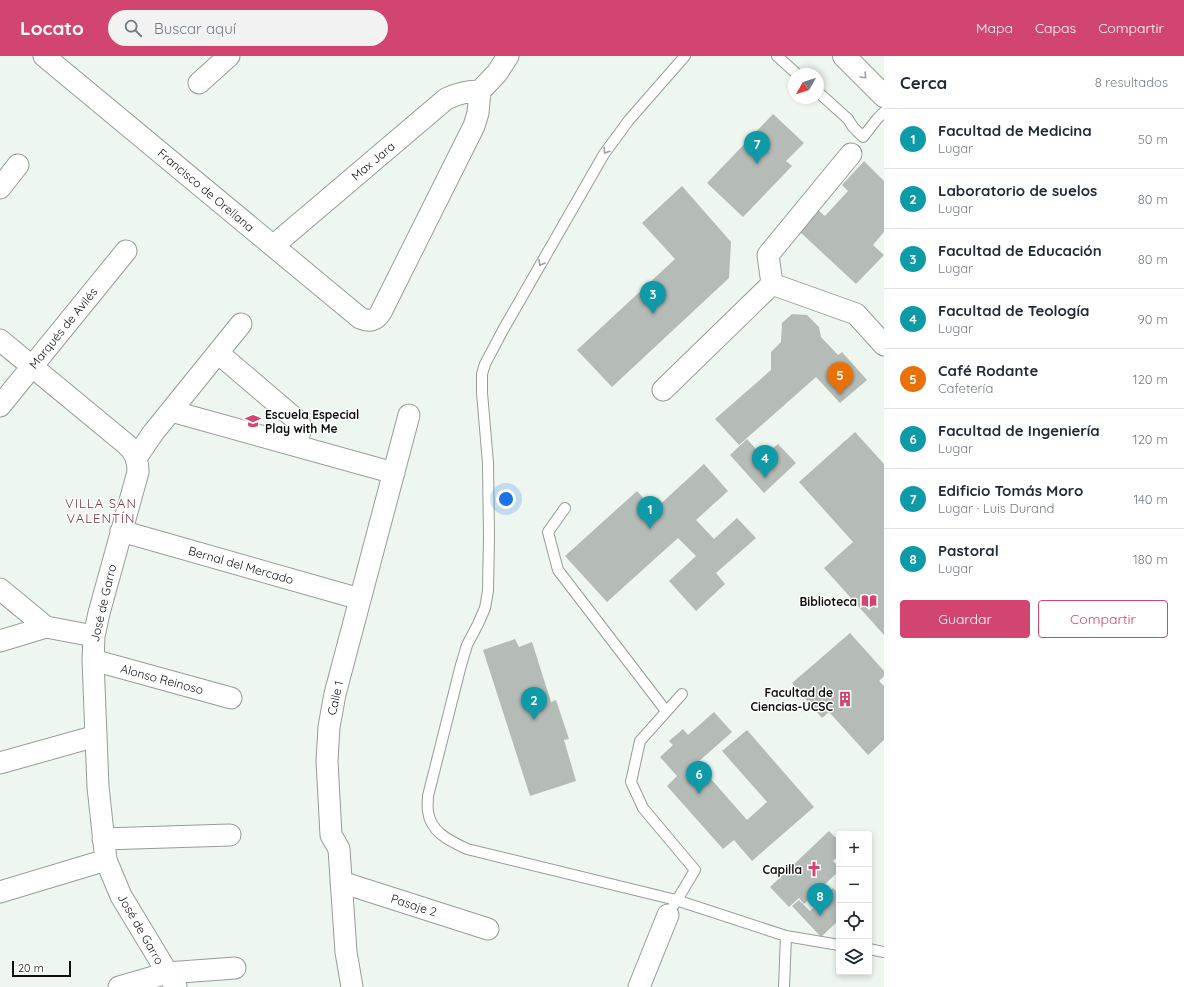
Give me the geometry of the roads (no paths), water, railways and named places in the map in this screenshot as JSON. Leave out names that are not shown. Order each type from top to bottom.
[{"type":"street","name":"Francisco de Orellana","points":[[44,56],[360,318],[370,321],[381,312],[474,126],[478,113],[480,91]]},
{"type":"street","points":[[200,83],[229,56]]},
{"type":"street","points":[[480,91],[497,72],[508,56]]},
{"type":"street","points":[[844,56],[884,96]]},
{"type":"street","name":"Max Jara","points":[[273,246],[446,100],[460,93],[480,91]]},
{"type":"street","points":[[772,284],[768,255],[851,154]]},
{"type":"street","points":[[0,188],[18,165]]},
{"type":"street","name":"Marqués de Avilés","points":[[0,406],[126,251]]},
{"type":"street","points":[[772,284],[856,314],[884,345]]},
{"type":"street","points":[[664,390],[772,284]]},
{"type":"street","points":[[136,458],[144,445],[241,324]]},
{"type":"street","points":[[0,340],[126,444],[132,450],[136,458]]},
{"type":"street","points":[[218,353],[299,422],[301,428],[296,445]]},
{"type":"street","points":[[171,411],[394,473]]},
{"type":"street","name":"Calle 1","points":[[352,987],[346,952],[339,849],[331,836],[327,744],[331,711],[409,414]]},
{"type":"street","name":"José de Garro","points":[[136,458],[138,472],[94,636],[93,660],[98,787],[106,860],[121,896],[171,980]]},
{"type":"street","name":"Bernal del Mercado","points":[[121,531],[360,599]]},
{"type":"street","points":[[0,589],[46,627]]},
{"type":"street","points":[[0,641],[46,627],[94,636]]},
{"type":"street","name":"Alonso Reinoso","points":[[93,660],[231,698]]},
{"type":"street","points":[[0,763],[96,736]]},
{"type":"street","points":[[103,839],[230,835]]},
{"type":"street","points":[[0,892],[106,860]]},
{"type":"street","name":"Pasaje 2","points":[[341,882],[488,929]]},
{"type":"street","points":[[639,987],[672,907]]},
{"type":"street","points":[[119,987],[171,980],[235,968]]},
{"type":"lane","points":[[685,56],[630,120],[604,154],[485,364],[482,374],[482,393],[488,463],[488,591],[485,608],[467,645],[461,665],[428,796],[428,812],[432,824],[438,832],[467,849],[672,907],[786,936],[836,944]]},
{"type":"lane","points":[[777,56],[790,68]]},
{"type":"lane","points":[[824,97],[848,119],[853,127],[863,137],[884,112]]},
{"type":"lane","points":[[565,508],[548,532],[558,570],[666,711]]},
{"type":"lane","points":[[672,907],[695,870],[643,808],[631,782],[640,741],[682,694]]},
{"type":"lane","points":[[784,987],[786,936]]},
{"type":"lane","points":[[872,950],[884,952]]},
{"type":"place","name":"Edificio Tomás Moro","points":[[757,164]]},
{"type":"place","name":"Facultad de Educación","points":[[653,314]]},
{"type":"place","name":"Café Rodante","points":[[840,395]]},
{"type":"place","name":"Escuela Especial Play with Me","points":[[253,421]]},
{"type":"place","name":"Facultad de Teología","points":[[765,478]]},
{"type":"place","name":"Facultad de Medicina","points":[[650,529]]},
{"type":"place","name":"Biblioteca","points":[[869,601]]},
{"type":"place","name":"Facultad de Ciencias-UCSC","points":[[845,699]]},
{"type":"place","name":"Laboratorio de suelos","points":[[534,720]]},
{"type":"place","name":"Facultad de Ingeniería","points":[[699,794]]},
{"type":"place","name":"Capilla","points":[[814,869]]},
{"type":"place","name":"Pastoral","points":[[820,916]]},
{"type":"district","name":"VILLA SAN VALENTÍN","points":[[101,510]]}]
